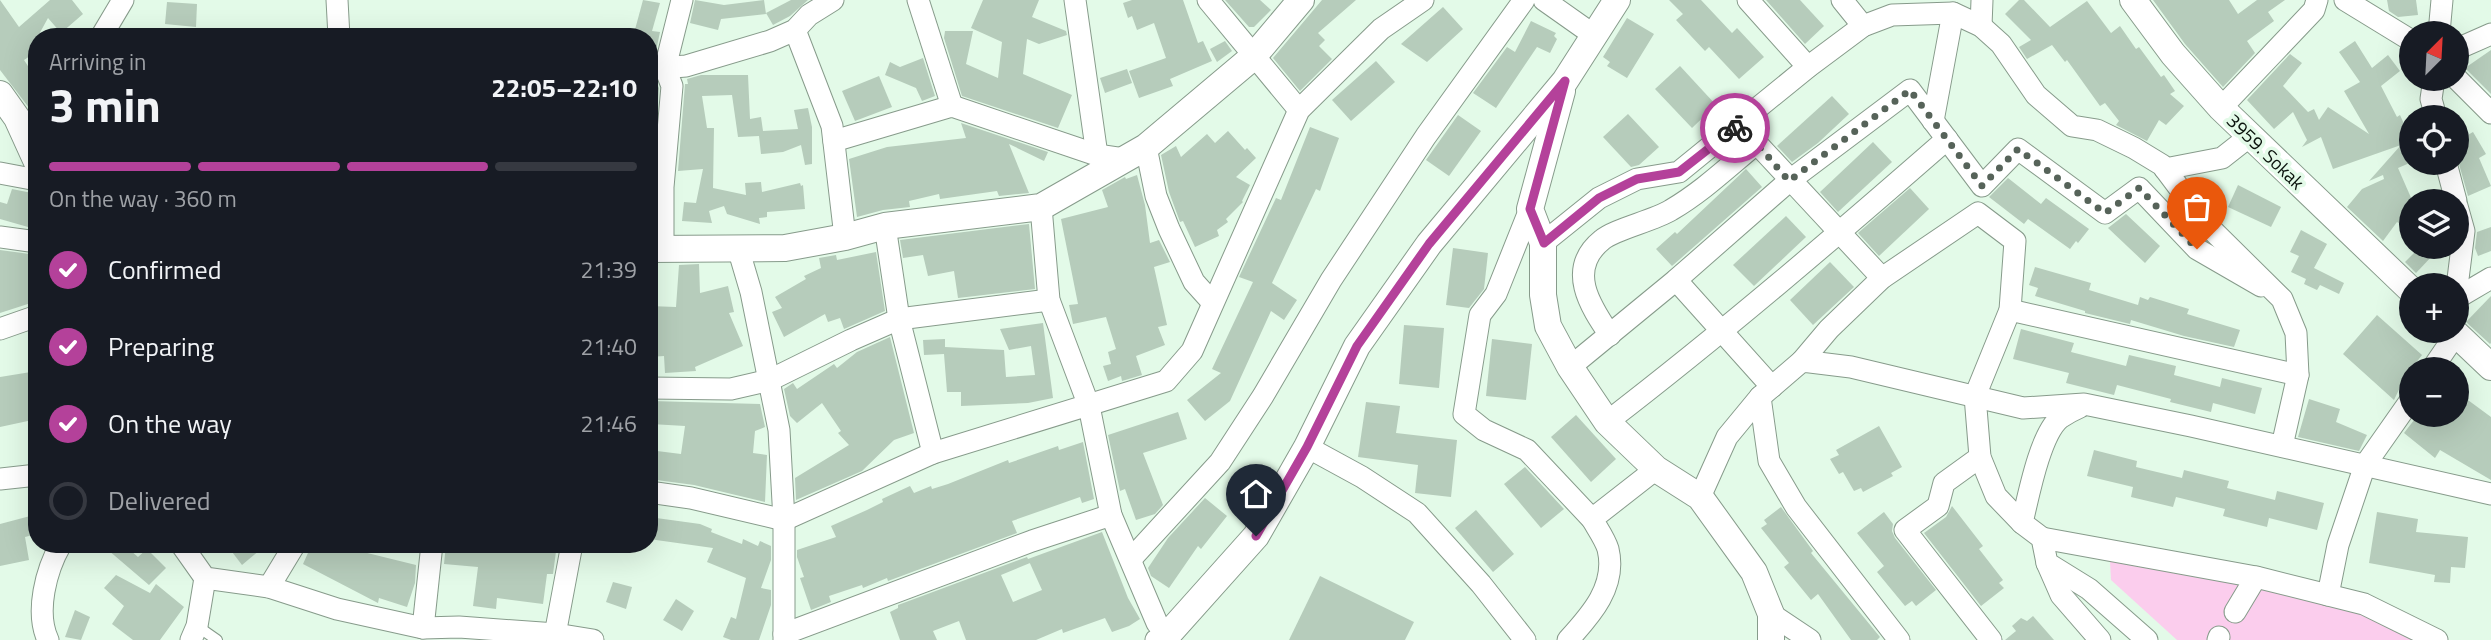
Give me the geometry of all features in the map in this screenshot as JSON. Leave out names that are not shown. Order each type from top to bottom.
[{"type":"street","points":[[106,28],[123,0]]},
{"type":"street","points":[[337,0],[339,28]]},
{"type":"street","points":[[658,65],[682,0]]},
{"type":"street","points":[[658,68],[686,66],[769,41],[795,30],[809,15],[833,0]]},
{"type":"street","points":[[918,0],[952,106]]},
{"type":"street","points":[[1075,0],[1097,155]]},
{"type":"street","points":[[1208,0],[1299,110]]},
{"type":"street","points":[[658,249],[785,248],[845,237],[885,226],[1041,207],[1135,153],[1254,57],[1301,0]]},
{"type":"street","points":[[658,494],[784,520],[933,453],[1166,381],[1192,351],[1299,110],[1381,29],[1423,0]]},
{"type":"street","points":[[1131,559],[1220,462],[1263,396],[1331,280],[1426,136],[1524,0]]},
{"type":"street","points":[[1544,0],[1595,36]]},
{"type":"street","points":[[1041,207],[1049,300],[1089,406],[1111,515],[1162,638],[1256,536],[1307,447],[1357,346],[1429,244],[1565,81],[1617,0]]},
{"type":"street","points":[[1748,0],[1808,67]]},
{"type":"street","points":[[1842,0],[1863,26]]},
{"type":"street","points":[[1981,26],[1982,0]]},
{"type":"street","name":"3959. Sokak","points":[[2133,0],[2173,54],[2221,108],[2399,279]]},
{"type":"street","points":[[2221,108],[2314,10],[2317,0]]},
{"type":"street","points":[[2345,0],[2399,33]]},
{"type":"street","points":[[2440,21],[2442,0]]},
{"type":"street","points":[[1933,121],[1953,13]]},
{"type":"street","points":[[1544,243],[1599,198],[1637,179],[1679,172],[1863,26],[1892,15],[1953,13],[1981,26],[2001,44],[2036,95],[2071,125],[2097,130],[2162,165],[2207,225],[2282,299],[2296,332],[2298,375],[2282,446]]},
{"type":"street","points":[[795,30],[832,126],[845,237]]},
{"type":"street","points":[[2469,44],[2491,34]]},
{"type":"street","points":[[658,69],[672,86],[658,231]]},
{"type":"street","points":[[1565,81],[1530,209],[1496,294],[1480,315],[1464,414],[1484,430],[1527,450],[1592,519],[1608,548],[1609,580],[1593,612],[1568,640]]},
{"type":"street","points":[[1570,367],[1676,280],[1789,181],[1910,90],[1982,186]]},
{"type":"street","points":[[2468,91],[2491,113]]},
{"type":"street","points":[[0,94],[17,118],[28,145]]},
{"type":"street","points":[[834,141],[952,106],[1097,155],[1135,153]]},
{"type":"street","points":[[1740,124],[1789,181],[1882,278]]},
{"type":"street","points":[[2165,169],[2222,158],[2250,136]]},
{"type":"street","points":[[1607,422],[1839,233],[1947,139]]},
{"type":"street","points":[[1610,335],[1591,306],[1582,280],[1588,257],[1603,239],[1661,216],[1691,199],[1756,144]]},
{"type":"street","points":[[1700,497],[1727,437],[1766,392],[1802,361],[1829,328],[1882,278],[1978,213],[1982,186],[2018,149],[2105,213],[2139,188],[2197,249],[2282,299]]},
{"type":"street","points":[[1135,153],[1194,282],[1212,302]]},
{"type":"street","points":[[0,173],[28,167]]},
{"type":"street","points":[[1530,209],[1544,243],[1543,295],[1548,326],[1570,367],[1607,422],[1656,469],[1700,497],[1754,572],[1771,627],[1810,640]]},
{"type":"street","points":[[1978,213],[2015,241],[2010,310],[1975,396],[1980,457],[1996,496],[2022,523],[2042,538],[2256,577],[2364,604],[2437,640]]},
{"type":"street","points":[[885,226],[899,319],[933,453]]},
{"type":"street","points":[[0,237],[28,241]]},
{"type":"street","points":[[738,248],[751,292],[779,430],[784,520],[784,637],[1032,541],[1111,515]]},
{"type":"street","points":[[2469,291],[2491,278]]},
{"type":"street","points":[[1676,280],[1720,330],[1766,392],[1769,461],[1796,507],[1899,640]]},
{"type":"street","points":[[658,388],[731,389],[770,380],[899,319],[1049,300]]},
{"type":"street","points":[[2010,310],[2298,375]]},
{"type":"street","points":[[0,329],[28,319]]},
{"type":"street","points":[[2466,343],[2491,368]]},
{"type":"street","points":[[1802,361],[1850,367],[2023,408],[2084,404],[2491,494]]},
{"type":"street","points":[[2022,523],[2031,481],[2047,438],[2058,419],[2084,404]]},
{"type":"street","points":[[2328,594],[2338,545],[2365,465],[2399,417]]},
{"type":"street","points":[[1307,447],[1362,477],[1417,513],[1481,584],[1525,640]]},
{"type":"street","points":[[1980,457],[1944,483],[1938,506],[1905,530],[1991,640]]},
{"type":"street","points":[[1592,519],[1656,469]]},
{"type":"street","points":[[0,479],[28,476]]},
{"type":"street","points":[[2042,538],[2047,563],[2061,595],[2100,640]]},
{"type":"street","points":[[48,640],[44,632],[44,587],[56,553]]},
{"type":"street","points":[[187,553],[205,578],[194,633]]},
{"type":"street","points":[[269,587],[290,553]]},
{"type":"street","points":[[423,628],[431,553]]},
{"type":"street","points":[[555,637],[570,553]]},
{"type":"street","points":[[2047,563],[2090,589],[2147,640]]},
{"type":"street","points":[[2235,612],[2256,577]]},
{"type":"street","points":[[205,578],[269,587],[337,610],[423,628],[458,627],[593,640]]},
{"type":"lane","points":[[194,633],[217,640]]},
{"type":"shaded area","points":[[2110,561],[2246,585],[2366,614],[2419,640],[2177,640],[2111,580]]},
{"type":"building","points":[[0,0],[19,27],[50,0],[72,0],[83,14],[67,28],[57,28],[48,18],[42,28],[28,28],[28,57],[24,60],[28,66],[28,106],[0,70]]},
{"type":"building","points":[[643,0],[660,3],[653,28],[635,28]]},
{"type":"building","points":[[695,0],[724,5],[764,0],[766,14],[721,19],[718,30],[690,23]]},
{"type":"building","points":[[791,0],[808,0],[790,16],[773,25],[766,13]]},
{"type":"building","points":[[983,0],[1039,0],[1032,17],[1066,31],[1067,35],[1039,44],[1027,39],[1023,74],[1072,95],[1058,128],[962,96],[944,38],[945,31],[973,31],[966,64],[998,78],[1002,42],[971,28]]},
{"type":"building","points":[[1132,0],[1183,0],[1198,43],[1203,41],[1212,61],[1170,79],[1173,86],[1139,98],[1129,71],[1166,58],[1154,23],[1137,30],[1132,16],[1128,18],[1123,3]]},
{"type":"building","points":[[1225,0],[1260,0],[1271,10],[1254,27],[1249,27]]},
{"type":"building","points":[[1322,0],[1356,0],[1318,33],[1325,40],[1319,46],[1332,59],[1300,91],[1273,58]]},
{"type":"building","points":[[1669,0],[1701,0],[1732,33],[1737,28],[1764,57],[1739,79],[1709,47],[1705,51],[1676,20],[1683,14]]},
{"type":"building","points":[[1766,0],[1800,0],[1824,26],[1805,44]]},
{"type":"building","points":[[2019,0],[2024,0],[2050,27],[2087,1],[2111,33],[2120,26],[2161,77],[2164,75],[2175,91],[2170,94],[2184,106],[2166,125],[2159,120],[2147,141],[2116,125],[2119,121],[2105,103],[2100,106],[2067,60],[2065,62],[2052,45],[2027,59],[2019,47],[2031,40],[2005,14]]},
{"type":"building","points":[[2153,0],[2229,0],[2238,14],[2257,0],[2285,0],[2268,12],[2274,21],[2247,41],[2255,53],[2223,87],[2185,44]]},
{"type":"building","points":[[2387,0],[2416,0],[2418,15],[2398,17],[2389,11]]},
{"type":"building","points":[[167,2],[197,4],[196,27],[165,24]]},
{"type":"building","points":[[1443,7],[1463,29],[1427,62],[1401,44]]},
{"type":"building","points":[[1627,18],[1654,34],[1627,78],[1607,66],[1610,62],[1603,57]]},
{"type":"building","points":[[1531,21],[1556,33],[1554,36],[1557,39],[1550,53],[1537,47],[1496,108],[1473,93],[1507,47],[1515,52]]},
{"type":"building","points":[[1225,41],[1232,51],[1217,62],[1210,49]]},
{"type":"building","points":[[2355,41],[2372,68],[2388,55],[2399,70],[2381,86],[2397,117],[2399,116],[2399,146],[2333,169],[2321,137],[2302,147],[2307,140],[2293,112],[2274,129],[2247,100],[2290,54],[2302,63],[2283,86],[2308,112],[2314,109],[2319,120],[2328,107],[2369,134],[2344,91],[2360,82],[2339,52]]},
{"type":"building","points":[[2491,50],[2491,94],[2469,72],[2469,65]]},
{"type":"building","points":[[923,58],[935,96],[922,101],[916,88],[885,75],[890,62],[900,67]]},
{"type":"building","points":[[1376,61],[1395,82],[1351,121],[1332,100]]},
{"type":"building","points":[[1680,66],[1716,105],[1692,128],[1655,89]]},
{"type":"building","points":[[1127,69],[1132,83],[1105,93],[1100,78]]},
{"type":"building","points":[[701,75],[748,75],[750,119],[761,117],[763,131],[798,129],[794,110],[808,108],[812,127],[812,164],[805,165],[801,145],[783,152],[761,154],[759,136],[738,137],[732,95],[702,96],[707,128],[714,128],[713,188],[746,195],[745,183],[761,182],[762,192],[800,183],[803,185],[805,209],[767,212],[767,217],[759,218],[760,224],[727,214],[724,206],[709,211],[712,223],[682,221],[684,202],[696,203],[703,169],[678,171],[685,84],[688,84],[687,79]]},
{"type":"building","points":[[879,76],[892,107],[855,121],[842,91]]},
{"type":"building","points":[[1832,96],[1849,114],[1818,143],[1792,162],[1777,146]]},
{"type":"building","points":[[1628,114],[1659,147],[1639,165],[1631,167],[1603,137]]},
{"type":"building","points":[[1458,115],[1481,131],[1449,176],[1426,160]]},
{"type":"building","points":[[961,123],[1048,152],[1044,161],[1009,144],[1029,193],[999,196],[997,191],[940,199],[939,194],[909,201],[910,207],[857,217],[849,159],[887,147],[966,138]]},
{"type":"building","points":[[1310,127],[1339,138],[1320,191],[1316,189],[1272,283],[1297,300],[1284,320],[1271,311],[1230,401],[1205,421],[1187,400],[1221,373],[1212,369],[1253,282],[1239,277],[1276,198],[1281,200]]},
{"type":"building","points":[[1228,131],[1256,158],[1236,177],[1250,185],[1243,202],[1226,219],[1228,222],[1217,230],[1219,236],[1195,247],[1183,221],[1180,222],[1169,192],[1161,155],[1176,146],[1181,157],[1207,134],[1215,143]]},
{"type":"building","points":[[2473,132],[2486,154],[2479,158],[2491,186],[2469,196],[2462,175],[2469,175],[2469,134]]},
{"type":"building","points":[[1873,142],[1892,162],[1838,212],[1820,192]]},
{"type":"building","points":[[2399,147],[2399,175],[2407,189],[2399,189],[2399,223],[2397,222],[2383,241],[2347,207],[2362,189],[2384,179],[2383,175],[2369,181]]},
{"type":"building","points":[[1746,169],[1762,187],[1672,266],[1656,249],[1675,232],[1677,234]]},
{"type":"building","points":[[1137,175],[1145,205],[1150,243],[1159,240],[1170,262],[1154,267],[1167,325],[1158,327],[1165,345],[1136,356],[1142,375],[1122,381],[1121,376],[1108,381],[1103,366],[1111,364],[1108,352],[1116,349],[1106,317],[1073,324],[1069,305],[1078,304],[1061,219],[1108,207],[1102,190],[1125,177],[1126,179]]},
{"type":"building","points":[[2008,178],[2041,204],[2046,198],[2089,229],[2070,249],[2028,219],[2024,224],[1989,197]]},
{"type":"building","points":[[2238,185],[2281,207],[2271,227],[2228,207]]},
{"type":"building","points":[[1910,188],[1929,209],[1879,256],[1858,233]]},
{"type":"building","points":[[12,189],[28,192],[28,227],[0,219],[0,202],[7,204]]},
{"type":"building","points":[[2126,214],[2160,246],[2145,263],[2108,228]]},
{"type":"building","points":[[1786,216],[1806,237],[1754,286],[1733,265]]},
{"type":"building","points":[[1029,224],[1035,289],[958,298],[954,271],[928,276],[923,255],[903,258],[900,240]]},
{"type":"building","points":[[2491,227],[2491,251],[2478,256],[2475,248],[2477,232]]},
{"type":"building","points":[[2301,230],[2327,244],[2314,268],[2344,283],[2339,294],[2320,285],[2317,290],[2304,284],[2306,279],[2291,272],[2299,256],[2290,252]]},
{"type":"building","points":[[1453,248],[1488,253],[1484,289],[1469,308],[1446,305]]},
{"type":"building","points":[[0,250],[28,254],[28,304],[0,313]]},
{"type":"building","points":[[876,252],[885,311],[844,329],[840,318],[828,322],[825,314],[784,337],[772,312],[782,308],[775,297],[806,279],[804,276],[821,268],[819,258],[836,255],[837,260]]},
{"type":"building","points":[[2408,259],[2429,259],[2416,273],[2405,262]]},
{"type":"building","points":[[1830,262],[1854,287],[1813,325],[1790,300]]},
{"type":"building","points":[[699,264],[700,293],[728,286],[734,312],[729,313],[743,346],[695,367],[696,371],[665,373],[664,356],[658,356],[658,306],[676,307],[679,265]]},
{"type":"building","points":[[2035,267],[2091,283],[2089,290],[2138,305],[2140,297],[2148,300],[2150,297],[2189,309],[2187,314],[2240,330],[2234,347],[2131,320],[2130,324],[2085,313],[2035,296],[2038,288],[2029,285]]},
{"type":"building","points":[[2491,296],[2490,344],[2469,325],[2469,319]]},
{"type":"building","points":[[2377,315],[2399,335],[2399,343],[2408,343],[2422,355],[2399,357],[2399,390],[2394,400],[2343,354]]},
{"type":"building","points":[[1043,323],[1053,398],[1028,403],[961,406],[961,392],[947,392],[944,354],[924,355],[923,340],[945,339],[945,347],[1004,350],[1006,377],[1035,375],[1031,346],[1009,350],[1000,329]]},
{"type":"building","points":[[1404,325],[1444,328],[1439,388],[1399,384]]},
{"type":"building","points":[[2021,329],[2074,343],[2071,352],[2126,366],[2129,355],[2176,366],[2174,375],[2220,387],[2222,378],[2262,388],[2255,414],[2213,403],[2211,412],[2117,385],[2114,395],[2066,383],[2069,373],[2013,359]]},
{"type":"building","points":[[890,337],[914,433],[894,440],[862,471],[796,500],[795,478],[849,445],[838,433],[841,431],[822,403],[797,423],[790,416],[784,389],[793,383],[797,389],[834,364],[837,368],[857,352]]},
{"type":"building","points":[[1492,339],[1532,344],[1526,400],[1486,396]]},
{"type":"building","points":[[28,372],[28,421],[0,427],[0,377]]},
{"type":"building","points":[[2309,399],[2340,409],[2336,422],[2367,435],[2359,451],[2298,437]]},
{"type":"building","points":[[658,401],[760,404],[765,427],[755,431],[753,453],[767,455],[765,502],[694,485],[658,480],[658,451],[681,454],[685,426],[658,424]]},
{"type":"building","points":[[2469,401],[2491,417],[2491,480],[2440,450],[2435,458],[2404,433],[2409,427],[2469,427]]},
{"type":"building","points":[[1366,402],[1400,406],[1396,433],[1457,440],[1451,497],[1415,493],[1418,465],[1358,457]]},
{"type":"building","points":[[1178,412],[1187,439],[1143,453],[1163,505],[1155,514],[1136,520],[1125,489],[1120,491],[1108,435]]},
{"type":"building","points":[[1576,415],[1616,459],[1591,482],[1551,437]]},
{"type":"building","points":[[1879,426],[1902,467],[1891,473],[1893,476],[1863,492],[1861,488],[1854,491],[1843,472],[1839,474],[1830,459],[1839,455],[1836,450]]},
{"type":"building","points":[[1083,442],[1094,499],[1082,503],[1080,497],[1012,521],[1017,533],[888,581],[887,578],[863,588],[862,585],[829,596],[831,602],[811,610],[800,578],[804,577],[797,550],[836,537],[831,526],[910,486],[914,493],[931,486],[932,489],[1008,460],[1009,463],[1058,446],[1059,450]]},
{"type":"building","points":[[2094,450],[2137,461],[2136,467],[2182,478],[2184,470],[2229,481],[2227,488],[2275,500],[2277,491],[2324,503],[2317,530],[2269,518],[2267,527],[2223,516],[2225,509],[2176,497],[2173,507],[2131,497],[2133,487],[2087,476]]},
{"type":"building","points":[[1525,467],[1564,509],[1541,528],[1504,484]]},
{"type":"building","points":[[1205,498],[1227,516],[1201,549],[1198,546],[1169,588],[1151,576],[1148,568],[1168,538]]},
{"type":"building","points":[[1952,506],[1983,546],[1979,549],[2003,580],[1999,583],[2004,588],[1981,606],[1924,533],[1946,517]]},
{"type":"building","points":[[1781,507],[1813,551],[1811,553],[1880,637],[1877,640],[1851,640],[1818,594],[1811,600],[1784,567],[1789,563],[1761,528],[1767,524],[1764,520]]},
{"type":"building","points":[[1476,510],[1514,554],[1493,572],[1455,528]]},
{"type":"building","points":[[1884,512],[1893,524],[1895,538],[1936,590],[1916,606],[1912,601],[1905,606],[1877,572],[1884,566],[1857,533]]},
{"type":"building","points":[[2377,512],[2418,519],[2416,532],[2468,537],[2465,568],[2451,567],[2450,583],[2434,582],[2435,575],[2369,563]]},
{"type":"building","points":[[28,517],[28,536],[25,537],[29,560],[0,566],[0,524]]},
{"type":"building","points":[[658,518],[700,524],[712,529],[711,532],[742,544],[743,539],[758,546],[760,541],[771,546],[771,560],[761,588],[771,590],[771,605],[759,640],[731,640],[723,637],[731,617],[736,619],[746,578],[707,562],[713,548],[658,540]]},
{"type":"building","points":[[1102,532],[1128,598],[1140,619],[1112,632],[1105,618],[1063,633],[1062,629],[1036,640],[966,640],[959,621],[933,631],[937,640],[900,640],[890,612],[898,608],[898,605],[1027,557],[1028,559]],"holes":[[[1030,563],[1042,590],[1013,602],[1001,575]]]},
{"type":"building","points":[[112,553],[133,553],[138,557],[142,553],[151,553],[166,568],[149,585]]},
{"type":"building","points":[[233,553],[256,553],[242,565]]},
{"type":"building","points":[[308,553],[367,553],[416,565],[415,583],[407,607],[379,598],[378,603],[303,564]]},
{"type":"building","points":[[445,553],[556,553],[553,574],[547,574],[543,604],[497,598],[496,609],[473,606],[478,567],[444,564]]},
{"type":"building","points":[[116,575],[150,593],[156,584],[184,607],[160,640],[133,640],[112,624],[124,606],[104,588]]},
{"type":"building","points":[[1320,576],[1414,622],[1405,640],[1289,640]]},
{"type":"building","points":[[613,582],[632,587],[626,609],[606,602]]},
{"type":"building","points":[[676,599],[694,611],[682,631],[663,620]]},
{"type":"building","points":[[75,610],[90,617],[81,640],[65,637]]},
{"type":"building","points":[[2033,616],[2054,640],[2005,640],[2016,631],[2012,626],[2021,618],[2027,621]]},
{"type":"way so far","points":[[1735,128],[1740,124],[1789,181],[1910,90],[1982,186],[2018,149],[2105,213],[2139,188],[2197,249]]},
{"type":"route","points":[[1256,536],[1307,447],[1357,346],[1429,244],[1565,81],[1530,209],[1544,243],[1599,198],[1637,179],[1679,172],[1735,128]]}]
